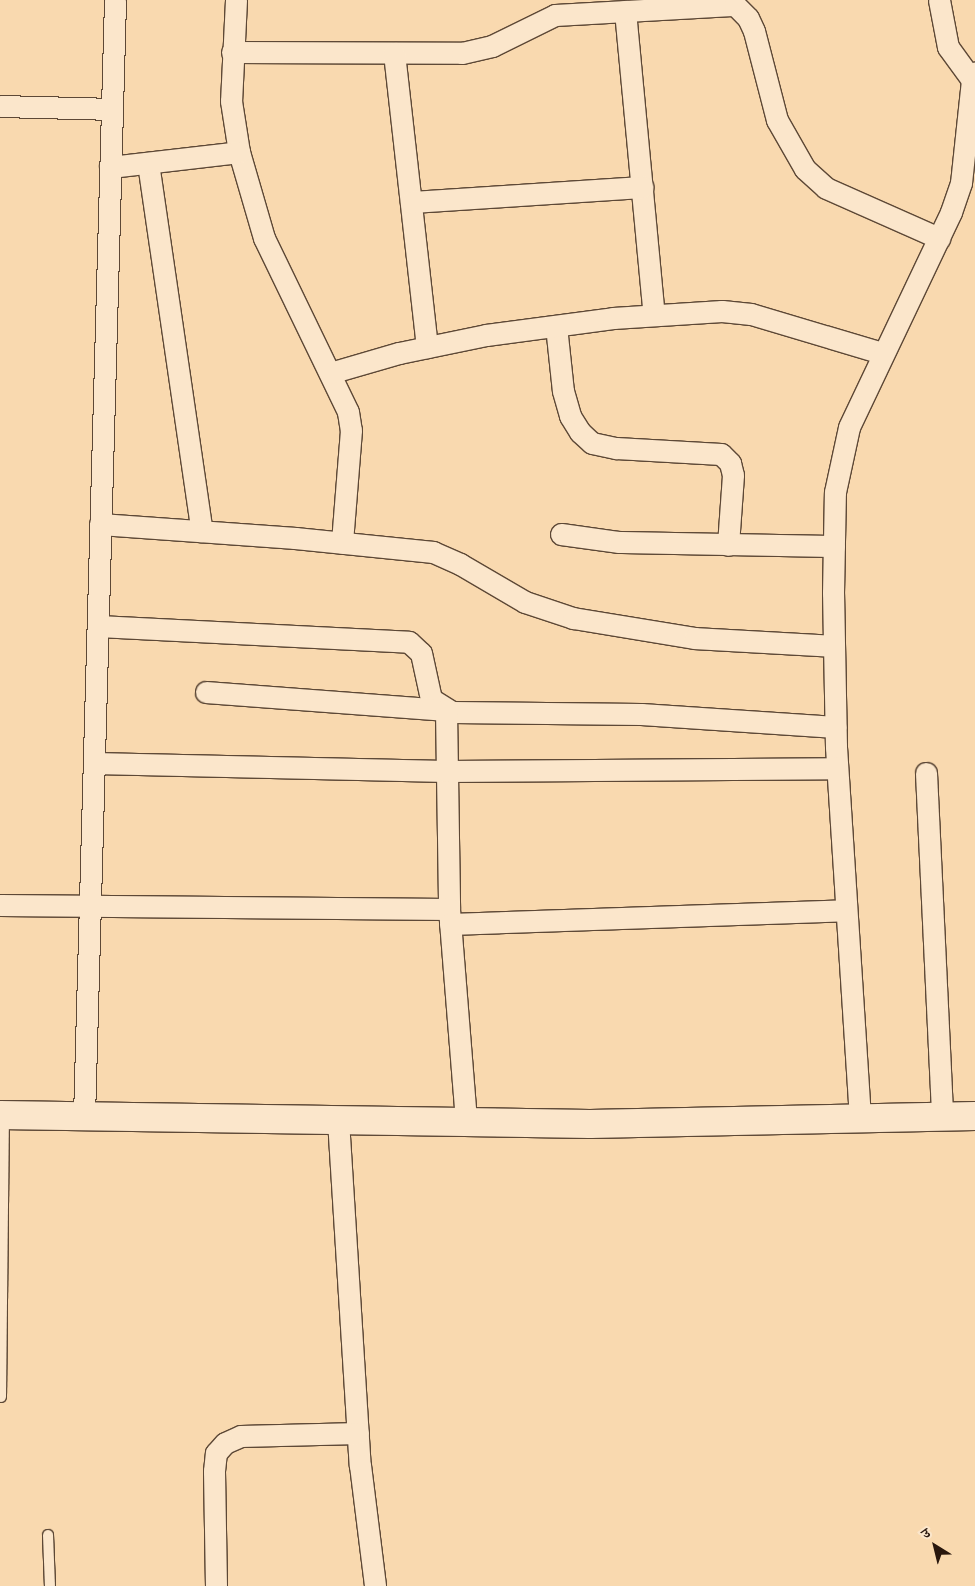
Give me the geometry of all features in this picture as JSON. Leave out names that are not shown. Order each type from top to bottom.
[{"type":"main road","points":[[2,1115],[590,1124],[975,1116]]},
{"type":"street","points":[[84,1117],[114,0]]},
{"type":"street","points":[[236,0],[231,101],[239,152],[264,238],[348,412],[351,430],[342,543]]},
{"type":"street","points":[[860,1118],[837,768],[834,646],[835,492],[849,427],[882,353],[938,238],[961,183],[973,76],[948,47],[939,0]]},
{"type":"street","points":[[232,52],[462,53],[492,46],[555,15],[735,3],[748,18],[777,120],[805,169],[826,188],[938,238]]},
{"type":"street","points":[[625,11],[644,187],[654,315]]},
{"type":"street","points":[[394,53],[428,347]]},
{"type":"street","points":[[0,106],[112,109]]},
{"type":"street","points":[[110,167],[239,152]]},
{"type":"street","points":[[148,163],[202,531]]},
{"type":"street","points":[[411,202],[644,187]]},
{"type":"street","points":[[330,373],[428,347],[556,326],[654,315],[722,311],[751,314],[882,353]]},
{"type":"street","points":[[556,326],[563,391],[570,416],[580,432],[592,442],[616,448],[721,454],[730,463],[733,475],[728,545]]},
{"type":"street","points":[[100,524],[202,531],[434,552],[460,564],[525,602],[573,618],[695,638],[834,646]]},
{"type":"street","points":[[561,534],[619,542],[834,546]]},
{"type":"street","points":[[98,626],[410,642],[421,653],[431,699],[446,710]]},
{"type":"street","points":[[206,692],[446,710],[641,714],[836,727]]},
{"type":"street","points":[[446,710],[450,917],[466,1122]]},
{"type":"street","points":[[94,763],[446,771],[837,768]]},
{"type":"street","points":[[926,773],[942,1116]]},
{"type":"street","points":[[0,905],[450,917],[846,910]]},
{"type":"street","points":[[338,1120],[358,1433],[375,1586]]},
{"type":"street","points":[[216,1586],[214,1471],[216,1453],[225,1443],[242,1436],[358,1433]]},
{"type":"lane","points":[[1,1397],[2,1115]]},
{"type":"lane","points":[[48,1535],[50,1586]]}]
